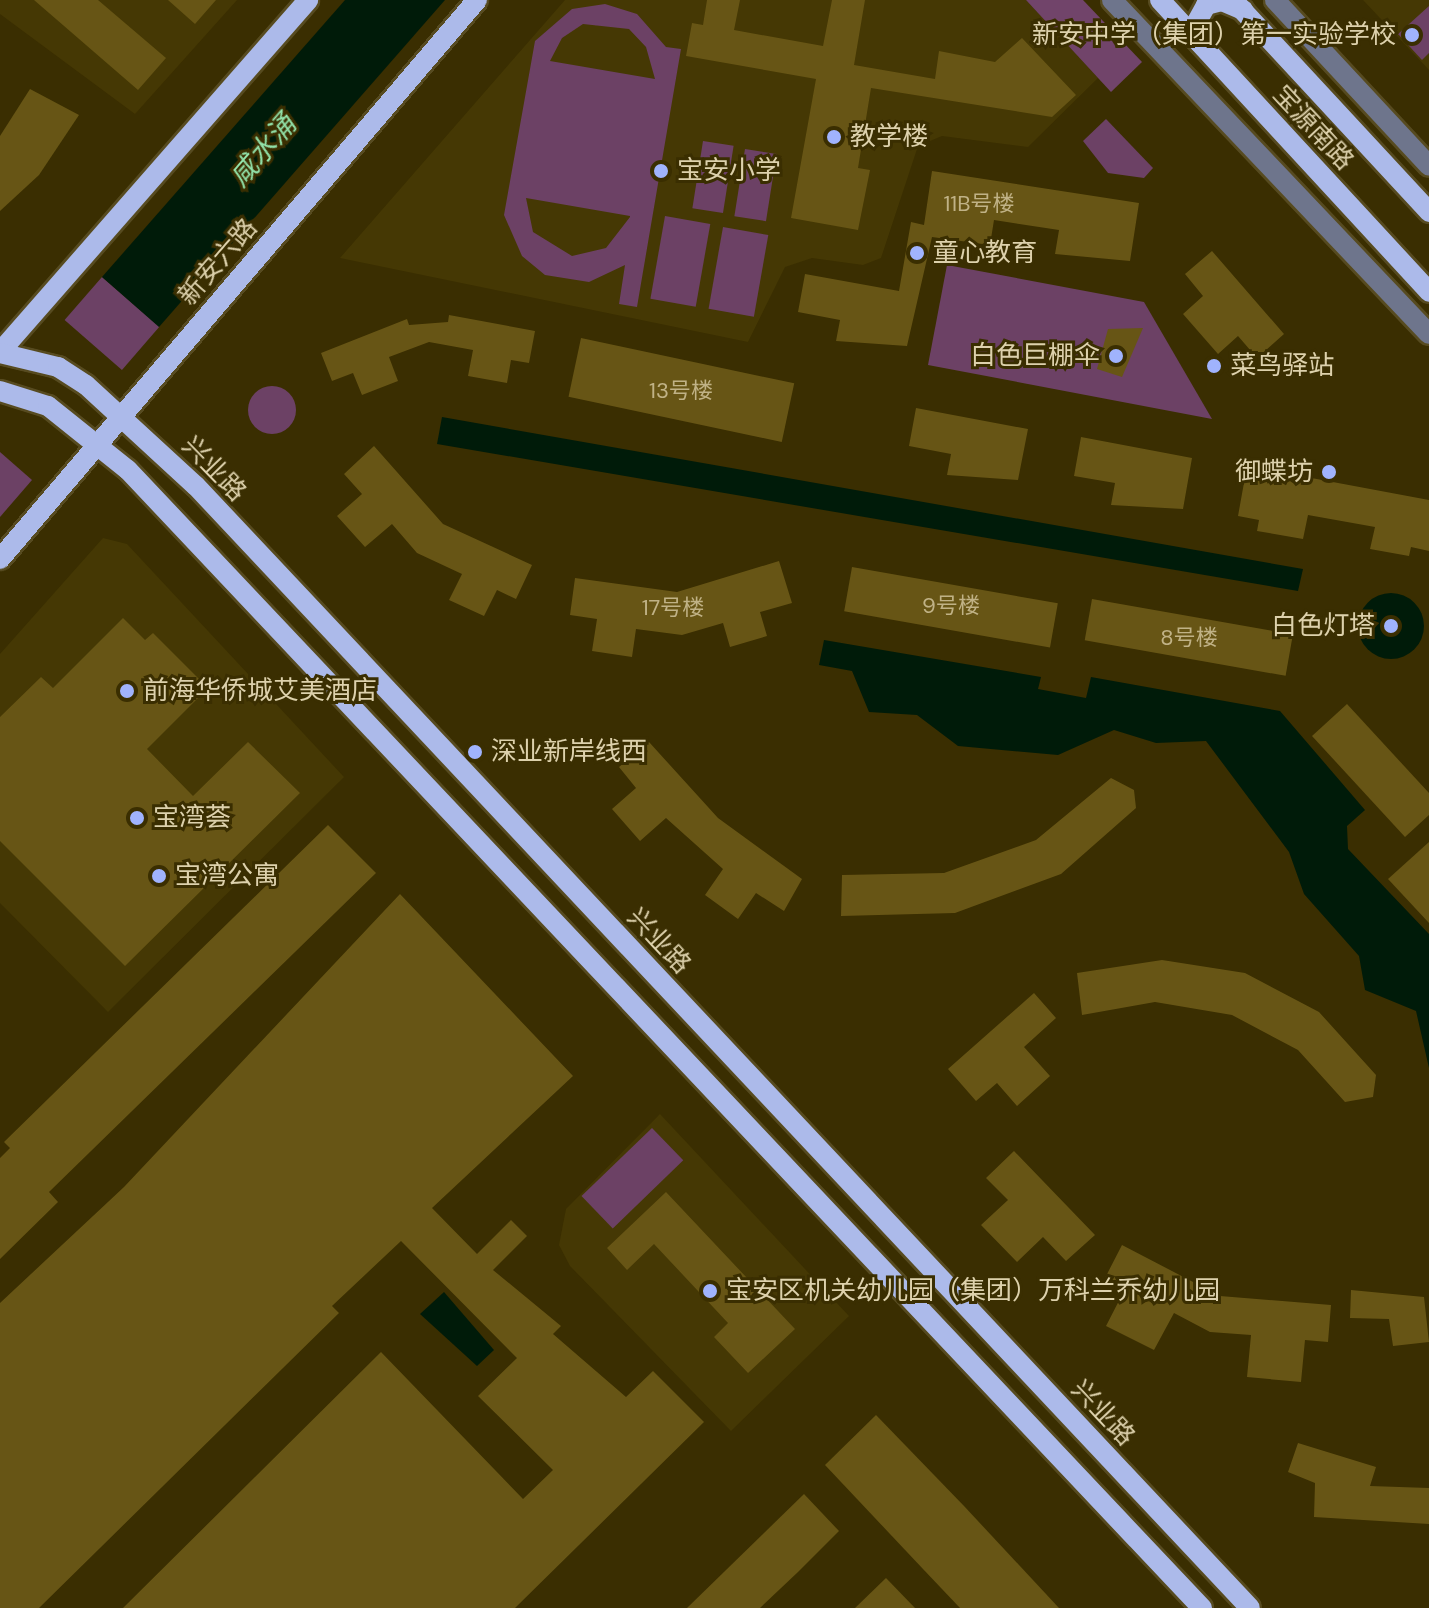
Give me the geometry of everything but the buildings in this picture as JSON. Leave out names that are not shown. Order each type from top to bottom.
[{"type":"main road","points":[[0,352],[308,0]]},
{"type":"main road","name":"新安六路","points":[[0,559],[477,0]]},
{"type":"main road","name":"宝源南路","points":[[1160,0],[1429,292]]},
{"type":"main road","points":[[1200,43],[1194,27],[1206,5],[1222,1],[1238,5]]},
{"type":"main road","name":"宝源南路","points":[[1238,5],[1429,212]]},
{"type":"main road","name":"兴业路","points":[[0,352],[58,367],[121,414],[622,939],[1250,1608]]},
{"type":"main road","points":[[0,391],[48,406],[99,442],[598,962],[1202,1608]]},
{"type":"main road","points":[[598,962],[601,939],[622,939]]},
{"type":"street","points":[[1112,0],[1429,334]]},
{"type":"street","points":[[1275,0],[1429,166]]},
{"type":"shaded area","points":[[0,0],[237,0],[135,114],[0,14]]},
{"type":"shaded area","name":"宝安小学","points":[[565,0],[1026,0],[1098,78],[1028,147],[942,136],[918,146],[881,258],[863,265],[812,258],[785,267],[748,342],[340,258]]},
{"type":"shaded area","points":[[1026,0],[1083,0],[1142,62],[1111,92]]},
{"type":"shaded area","name":"新安中学（集团）第一实验学校","points":[[1363,0],[1429,0],[1429,70]]},
{"type":"shaded area","points":[[605,4],[637,14],[666,47],[681,49],[637,307],[619,304],[625,265],[589,282],[545,275],[522,256],[504,215],[535,41],[572,9]],"holes":[[[583,24],[629,29],[646,47],[655,79],[550,61],[562,38]],[[526,198],[630,216],[630,217],[606,248],[572,256],[533,232]]]},
{"type":"shaded area","points":[[1429,6],[1429,53],[1422,60],[1398,34]]},
{"type":"shaded area","points":[[1106,119],[1153,168],[1144,178],[1108,173],[1083,141]]},
{"type":"shaded area","points":[[703,141],[734,146],[723,213],[692,208]]},
{"type":"shaded area","points":[[745,149],[777,154],[766,221],[734,216]]},
{"type":"shaded area","points":[[665,216],[710,224],[696,307],[650,299]]},
{"type":"shaded area","points":[[723,227],[768,235],[754,317],[709,309]]},
{"type":"shaded area","points":[[947,265],[1144,302],[1212,419],[928,365]]},
{"type":"shaded area","points":[[102,277],[159,327],[122,370],[65,320]]},
{"type":"shaded area","points":[[272,386],[281,387],[289,393],[295,401],[295,419],[289,427],[281,433],[272,434],[263,433],[255,427],[249,419],[248,410],[249,401],[255,393],[263,387]]},
{"type":"shaded area","points":[[0,452],[32,480],[0,517]]},
{"type":"shaded area","points":[[103,538],[127,544],[344,777],[108,1012],[0,903],[0,654]]},
{"type":"shaded area","name":"宝安区机关幼儿园（集团）万科兰乔幼儿园","points":[[660,1114],[849,1316],[731,1431],[570,1266],[559,1245],[566,1209]]},
{"type":"shaded area","points":[[652,1128],[683,1160],[613,1228],[582,1196]]},
{"type":"water","name":"咸水涌","points":[[345,0],[445,0],[159,327],[102,277]]},
{"type":"water","points":[[442,417],[1303,569],[1298,591],[437,444]]},
{"type":"water","points":[[1397,593],[1415,602],[1422,613],[1422,639],[1415,650],[1404,657],[1385,659],[1367,650],[1360,639],[1358,620],[1367,602],[1378,595]]},
{"type":"water","points":[[824,640],[1041,677],[1038,689],[1086,698],[1091,677],[1280,711],[1365,810],[1347,826],[1348,849],[1429,934],[1429,1068],[1416,1011],[1365,990],[1359,956],[1304,894],[1289,852],[1206,741],[1156,743],[1114,730],[1058,755],[958,746],[917,715],[869,712],[852,671],[819,665]]},
{"type":"water","points":[[444,1292],[494,1350],[477,1366],[420,1314]]},
{"type":"place","name":"新安中学（集团）第一实验学校","points":[[1412,35]]},
{"type":"place","name":"教学楼","points":[[834,137]]},
{"type":"place","name":"宝安小学","points":[[661,171]]},
{"type":"place","name":"童心教育","points":[[917,253]]},
{"type":"place","name":"白色巨棚伞","points":[[1116,356]]},
{"type":"place","name":"菜鸟驿站","points":[[1214,366]]},
{"type":"place","name":"御蝶坊","points":[[1329,472]]},
{"type":"place","name":"白色灯塔","points":[[1391,626]]},
{"type":"place","name":"前海华侨城艾美酒店","points":[[127,691]]},
{"type":"place","name":"深业新岸线西","points":[[475,752]]},
{"type":"place","name":"宝湾荟","points":[[137,818]]},
{"type":"place","name":"宝湾公寓","points":[[159,876]]},
{"type":"place","name":"宝安区机关幼儿园（集团）万科兰乔幼儿园","points":[[710,1291]]}]
